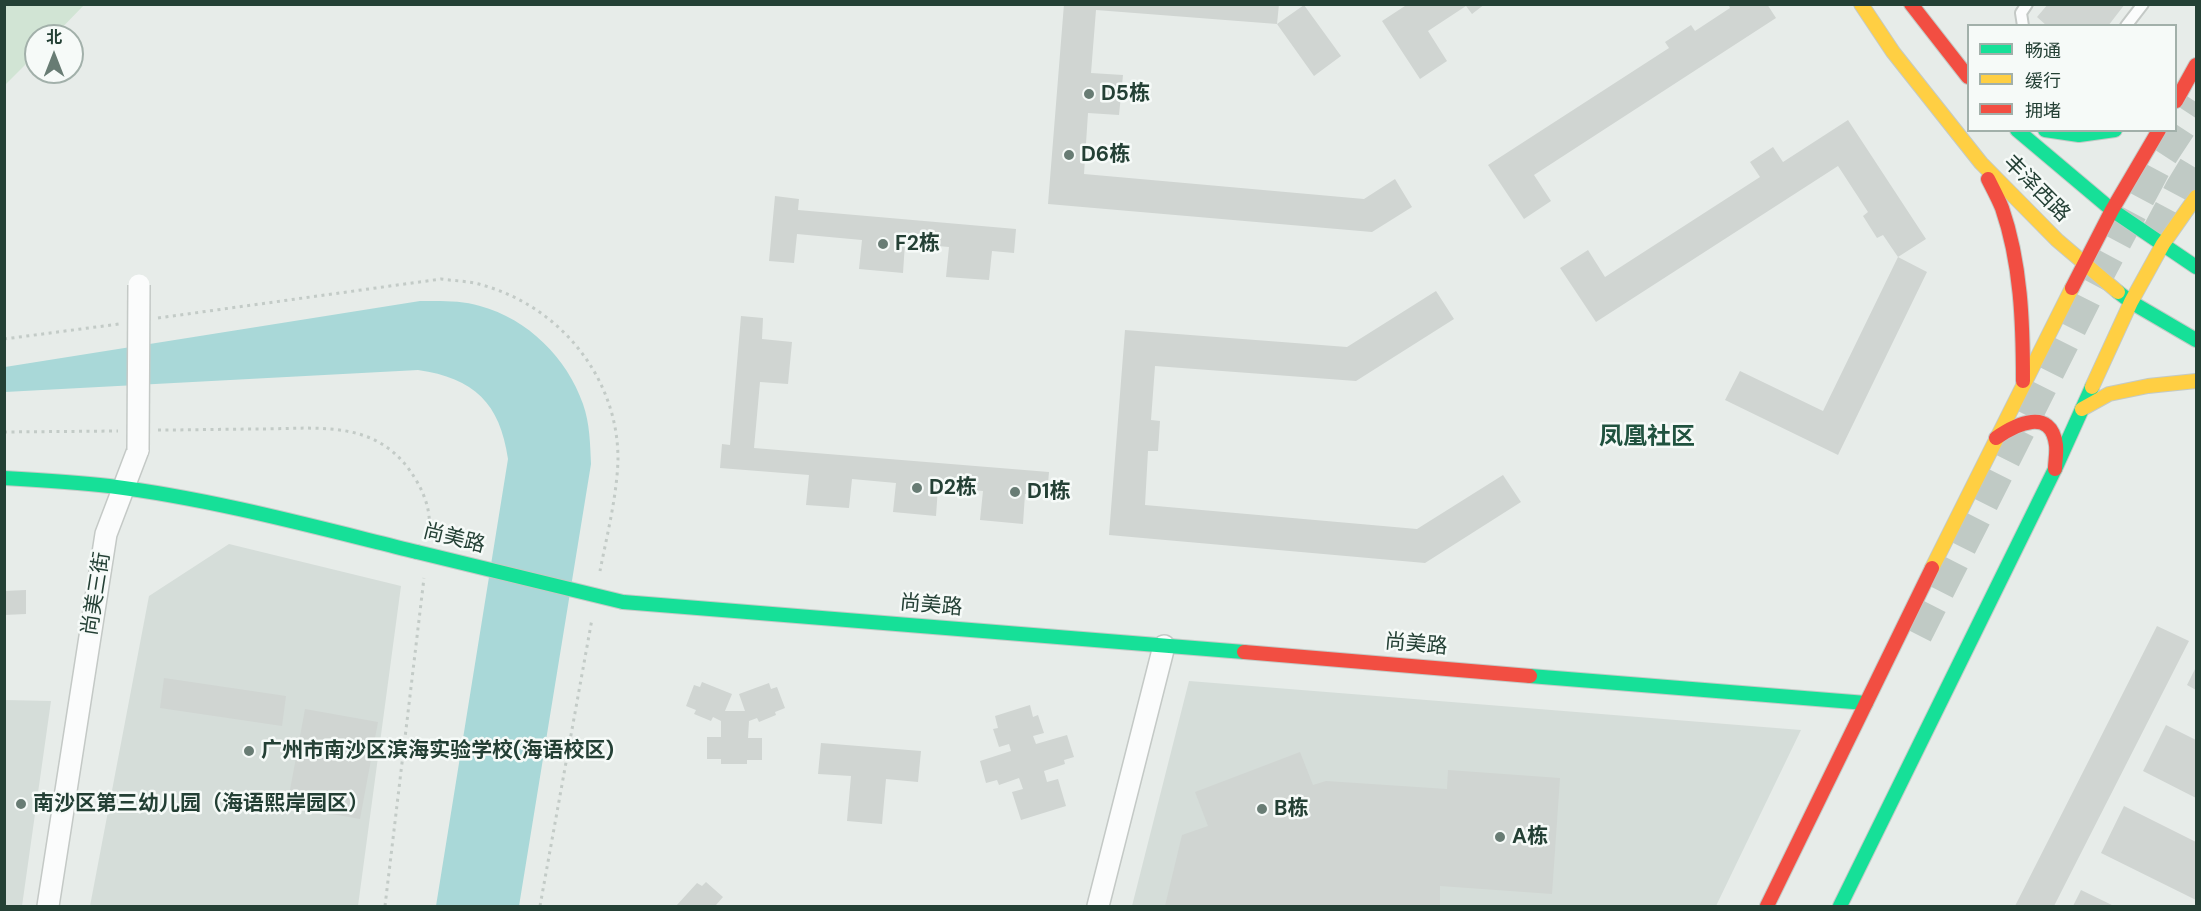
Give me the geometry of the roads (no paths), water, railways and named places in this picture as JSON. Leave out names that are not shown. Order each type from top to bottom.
[{"type":"main road","name":"丰泽西路","points":[[1861,4],[1893,52],[1980,163],[2057,240],[2131,302],[2196,340]]},
{"type":"main road","points":[[1911,4],[1967,76]]},
{"type":"main road","points":[[2178,95],[2196,65]]},
{"type":"main road","name":"丰泽西路","points":[[2019,132],[2112,210],[2196,267]]},
{"type":"main road","points":[[2059,132],[2079,135],[2101,132]]},
{"type":"main road","points":[[1767,906],[1996,438],[2112,210],[2157,132]]},
{"type":"main road","points":[[1980,163],[2003,211],[2012,248],[2023,340],[2023,386]]},
{"type":"main road","points":[[1840,906],[2055,469],[2131,302],[2163,244],[2196,197]]},
{"type":"main road","points":[[2082,409],[2109,394],[2148,386],[2196,381]]},
{"type":"main road","points":[[1996,438],[2010,427],[2028,421],[2040,421],[2047,425],[2054,435],[2055,469]]},
{"type":"main road","name":"尚美路","points":[[4,478],[75,481],[124,487],[218,504],[623,602],[1866,703]]},
{"type":"street","name":"尚美三街","points":[[48,906],[106,534],[138,450],[139,285]]},
{"type":"street","points":[[1098,906],[1164,646]]},
{"type":"lane","points":[[2023,24],[2021,13],[2027,4]]},
{"type":"lane","points":[[2128,24],[2143,4]]},
{"type":"water","points":[[420,301],[458,302],[480,306],[514,320],[529,331],[544,343],[567,371],[583,404],[588,427],[591,464],[519,906],[436,906],[508,459],[498,423],[491,408],[481,396],[455,379],[418,370],[5,392],[5,367]]},
{"type":"tunnel","points":[[2177,131],[2196,102]]},
{"type":"tunnel","points":[[1916,634],[2086,296],[2160,157],[2176,132]]},
{"type":"tunnel","points":[[2155,239],[2196,165]]},
{"type":"place","name":"D5栋","points":[[1089,94]]},
{"type":"place","name":"D6栋","points":[[1069,155]]},
{"type":"place","name":"F2栋","points":[[883,244]]},
{"type":"place","name":"D2栋","points":[[917,488]]},
{"type":"place","name":"D1栋","points":[[1015,492]]},
{"type":"place","name":"广州市南沙区滨海实验学校(海语校区)","points":[[249,751]]},
{"type":"place","name":"南沙区第三幼儿园（海语熙岸园区）","points":[[21,804]]},
{"type":"place","name":"B栋","points":[[1262,809]]},
{"type":"place","name":"A栋","points":[[1500,837]]},
{"type":"district","name":"凤凰社区","points":[[1647,438]]}]
